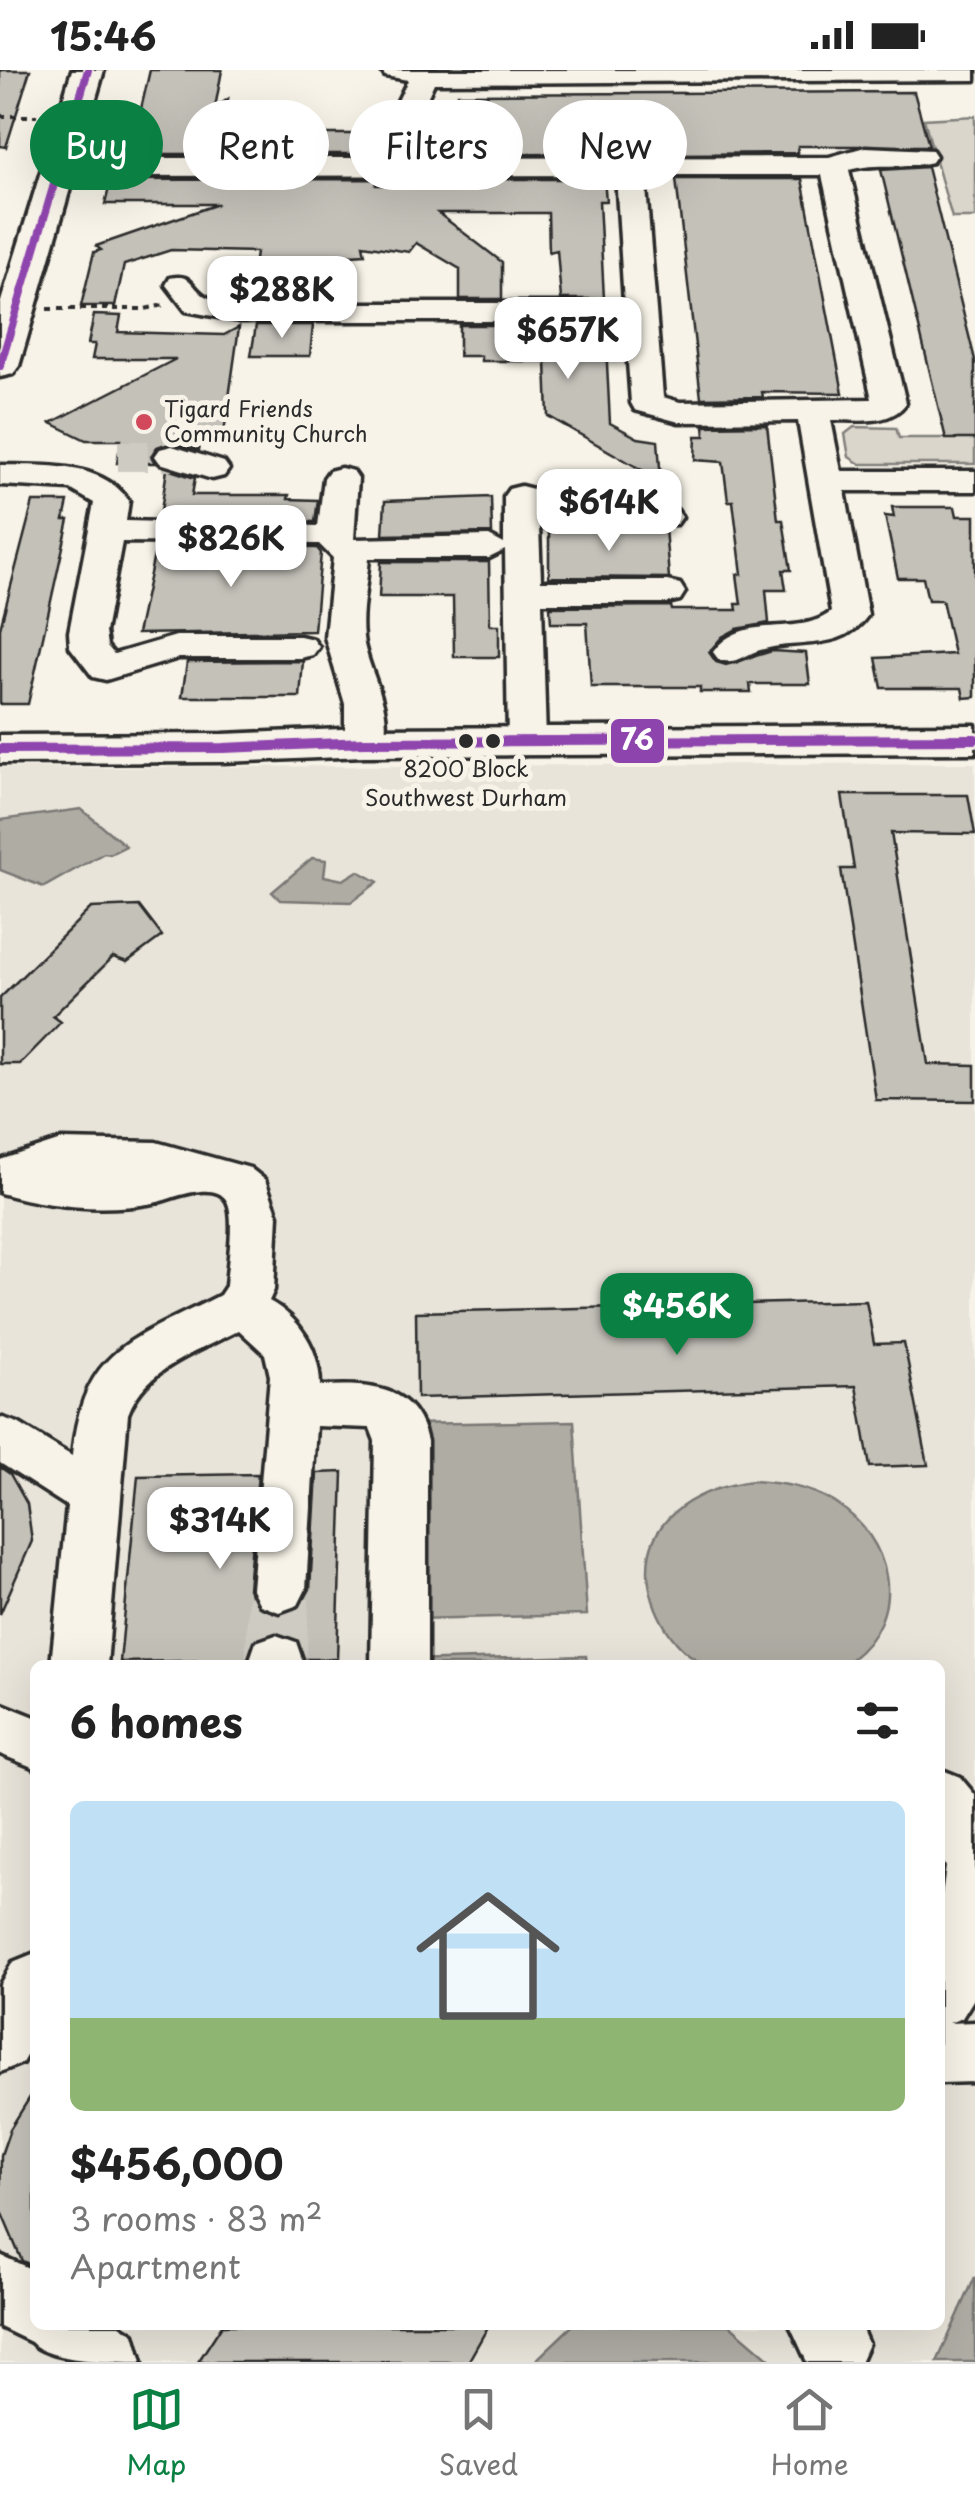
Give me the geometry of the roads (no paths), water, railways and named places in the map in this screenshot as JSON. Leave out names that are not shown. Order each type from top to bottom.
[{"type":"main road","points":[[79,100],[88,70]]},
{"type":"main road","points":[[2,354],[53,190]]},
{"type":"main road","points":[[0,748],[223,748],[364,742],[975,740]]},
{"type":"street","points":[[394,70],[424,75],[975,72]]},
{"type":"street","points":[[413,100],[424,75]]},
{"type":"street","points":[[687,166],[830,166],[865,156],[922,156]]},
{"type":"street","points":[[163,167],[349,166]]},
{"type":"street","points":[[632,190],[648,384],[644,396],[654,407],[679,412],[884,408],[890,397],[884,388],[839,176],[830,166]]},
{"type":"street","points":[[184,292],[208,308],[240,312],[391,297],[641,312]]},
{"type":"street","points":[[732,652],[752,641],[830,630],[850,614],[813,410]]},
{"type":"street","points":[[88,482],[96,467],[112,456]]},
{"type":"street","points":[[172,456],[212,469]]},
{"type":"street","points":[[0,475],[88,482],[104,490],[112,501],[87,632],[89,647],[106,669],[176,647],[300,647]]},
{"type":"street","points":[[341,478],[334,540],[349,552]]},
{"type":"street","points":[[826,481],[975,481]]},
{"type":"street","points":[[528,741],[522,506],[665,516]]},
{"type":"street","points":[[107,531],[313,535]]},
{"type":"street","points":[[349,552],[372,546],[488,547]]},
{"type":"street","points":[[349,552],[344,638],[364,704],[364,742]]},
{"type":"street","points":[[524,592],[667,592]]},
{"type":"street","points":[[1,1177],[61,1191],[93,1192],[152,1189],[197,1174],[233,1180],[248,1192],[254,1215],[250,1290],[237,1308],[133,1363],[113,1386],[102,1414],[79,1660]]},
{"type":"street","points":[[237,1308],[256,1314],[278,1334],[291,1355],[294,1407],[286,1452],[279,1589]]},
{"type":"street","points":[[294,1407],[369,1407],[394,1418],[401,1441],[399,1660]]},
{"type":"street","points":[[0,1437],[95,1498]]},
{"type":"street","points":[[0,1728],[30,1741]]},
{"type":"street","points":[[945,1801],[955,1814],[975,1867],[964,1960],[945,1988]]},
{"type":"street","points":[[0,2042],[30,1991]]},
{"type":"street","points":[[945,2053],[975,2052]]},
{"type":"street","points":[[0,2288],[30,2307]]},
{"type":"tunnel","points":[[118,456],[172,456]]},
{"type":"tunnel","points":[[276,1659],[279,1589]]},
{"type":"place","name":"Tigard Friends Community Church","points":[[144,422]]},
{"type":"place","name":"8200 Block Southwest Durham","points":[[466,741]]}]
